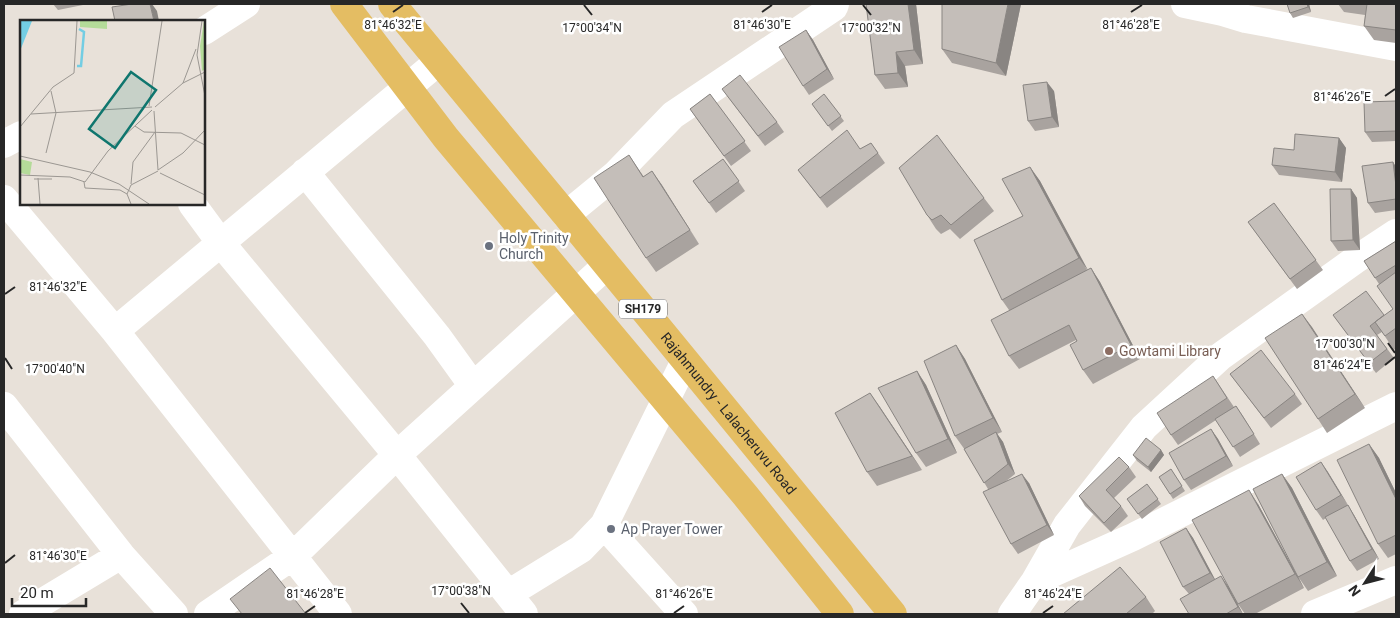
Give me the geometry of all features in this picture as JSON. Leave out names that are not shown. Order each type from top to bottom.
[{"type":"main road","name":"SH179","points":[[344,4],[446,138],[666,401],[840,614]]},
{"type":"main road","name":"Rajahmundry - Lalacheruvu Road","points":[[392,4],[893,614]]},
{"type":"street","points":[[205,31],[246,4]]},
{"type":"street","points":[[566,215],[616,174],[673,115],[834,7],[835,4]]},
{"type":"street","points":[[1186,4],[1224,8],[1246,19],[1396,47]]},
{"type":"street","points":[[114,331],[438,61]]},
{"type":"street","points":[[4,144],[20,136]]},
{"type":"street","points":[[305,172],[438,336],[473,386]]},
{"type":"street","points":[[4,199],[114,331],[338,614]]},
{"type":"street","points":[[193,205],[220,242],[397,454],[516,604],[604,526],[685,361]]},
{"type":"street","points":[[1012,614],[1067,525],[1144,426],[1221,356],[1396,233]]},
{"type":"street","points":[[208,614],[293,556],[397,454],[607,265]]},
{"type":"street","points":[[4,406],[121,556],[174,614]]},
{"type":"street","points":[[1034,581],[1142,533],[1396,406]]},
{"type":"street","points":[[604,526],[684,614]]},
{"type":"street","points":[[23,614],[121,556]]},
{"type":"street","points":[[1315,614],[1396,580]]},
{"type":"building","points":[[150,4],[154,20],[115,20],[112,7]]},
{"type":"building","points":[[866,4],[908,4],[914,50],[896,52],[898,73],[875,75]]},
{"type":"building","points":[[942,4],[1008,4],[996,63],[942,49]]},
{"type":"building","points":[[1287,4],[1307,4],[1308,7],[1290,13]]},
{"type":"building","points":[[1367,4],[1396,4],[1396,30],[1364,26]]},
{"type":"building","points":[[806,30],[827,69],[803,86],[779,47]]},
{"type":"building","points":[[740,75],[777,122],[758,136],[722,89]]},
{"type":"building","points":[[1047,82],[1052,117],[1028,121],[1023,85]]},
{"type":"building","points":[[710,94],[745,141],[724,156],[690,109]]},
{"type":"building","points":[[824,94],[841,116],[828,126],[812,104]]},
{"type":"building","points":[[1396,101],[1396,131],[1365,132],[1364,102]]},
{"type":"building","points":[[847,130],[860,149],[871,143],[878,153],[820,198],[798,170]]},
{"type":"building","points":[[1295,134],[1339,138],[1335,172],[1272,165],[1274,148],[1294,150]]},
{"type":"building","points":[[937,135],[984,198],[951,225],[941,215],[932,220],[927,215],[899,168]]},
{"type":"building","points":[[629,155],[643,177],[652,171],[690,230],[646,258],[594,178]]},
{"type":"building","points":[[723,159],[739,181],[709,203],[693,181]]},
{"type":"building","points":[[1393,162],[1396,199],[1368,203],[1362,166]]},
{"type":"building","points":[[1030,167],[1079,258],[1002,300],[974,240],[1023,216],[1002,179]]},
{"type":"building","points":[[1330,189],[1351,189],[1353,240],[1331,241]]},
{"type":"building","points":[[1274,203],[1316,260],[1290,279],[1248,222]]},
{"type":"building","points":[[1396,241],[1396,265],[1375,278],[1364,261]]},
{"type":"building","points":[[1091,268],[1131,345],[1083,370],[1070,345],[1077,341],[1069,325],[1009,356],[991,320]]},
{"type":"building","points":[[1396,272],[1396,328],[1385,336],[1375,322],[1393,309],[1377,286]]},
{"type":"building","points":[[1366,291],[1384,315],[1370,326],[1387,349],[1369,363],[1333,315]]},
{"type":"building","points":[[1302,314],[1355,394],[1318,419],[1265,338]]},
{"type":"building","points":[[956,345],[993,418],[955,436],[924,361]]},
{"type":"building","points":[[1261,350],[1295,394],[1264,418],[1230,374]]},
{"type":"building","points":[[917,371],[948,439],[916,453],[878,388]]},
{"type":"building","points":[[1213,376],[1227,398],[1171,435],[1157,413]]},
{"type":"building","points":[[870,393],[912,456],[867,472],[835,413]]},
{"type":"building","points":[[1236,406],[1254,434],[1233,447],[1215,419]]},
{"type":"building","points":[[1211,429],[1226,456],[1184,480],[1169,453]]},
{"type":"building","points":[[996,432],[1008,464],[984,483],[964,449]]},
{"type":"building","points":[[1146,438],[1161,450],[1148,467],[1133,455]]},
{"type":"building","points":[[1369,444],[1396,499],[1396,535],[1378,544],[1337,460]]},
{"type":"building","points":[[1119,457],[1129,467],[1106,490],[1121,506],[1104,523],[1079,496]]},
{"type":"building","points":[[1321,462],[1341,495],[1316,510],[1296,477]]},
{"type":"building","points":[[1171,469],[1182,486],[1170,494],[1159,477]]},
{"type":"building","points":[[1022,474],[1047,525],[1011,544],[983,492]]},
{"type":"building","points":[[1282,474],[1327,562],[1298,577],[1253,489]]},
{"type":"building","points":[[1147,484],[1158,499],[1138,514],[1127,499]]},
{"type":"building","points":[[1249,490],[1295,574],[1238,604],[1192,520]]},
{"type":"building","points":[[1348,505],[1372,549],[1350,561],[1325,517]]},
{"type":"building","points":[[1186,528],[1210,573],[1183,587],[1160,542]]},
{"type":"building","points":[[1120,567],[1146,597],[1126,614],[1063,614]]},
{"type":"building","points":[[270,568],[306,614],[242,614],[230,599]]},
{"type":"building","points":[[1221,576],[1238,607],[1226,614],[1189,614],[1180,599]]},
{"type":"place","name":"Holy Trinity Church","points":[[489,246]]},
{"type":"place","name":"Gowtami Library","points":[[1109,351]]},
{"type":"place","name":"Ap Prayer Tower","points":[[611,529]]}]
